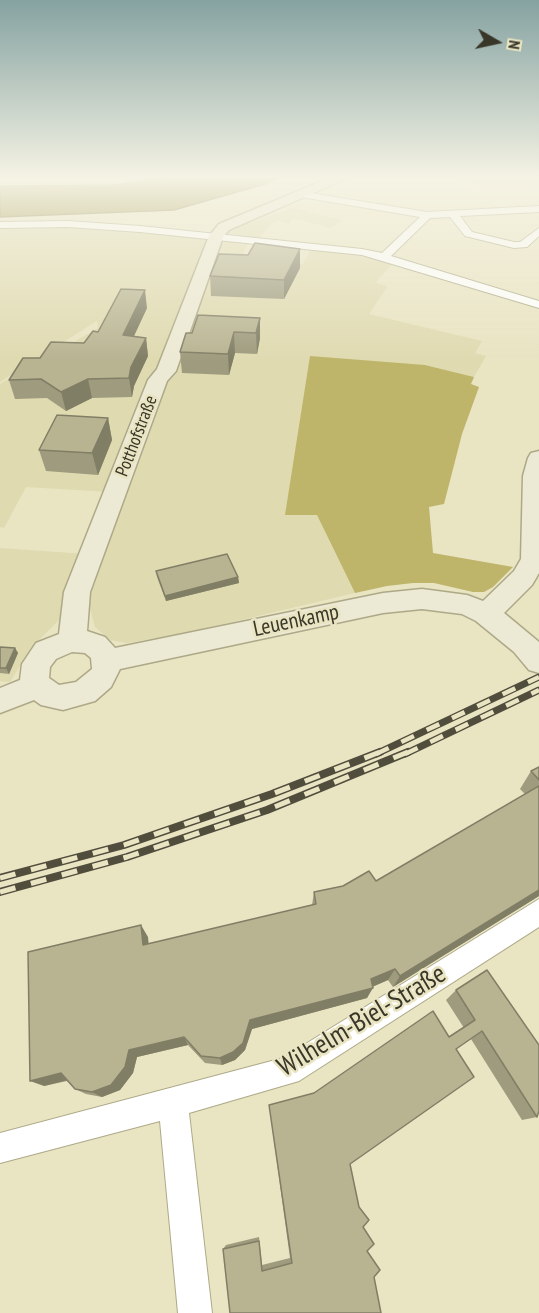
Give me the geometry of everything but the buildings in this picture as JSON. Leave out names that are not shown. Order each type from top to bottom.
[{"type":"street","name":"Potthofstraße","points":[[72,640],[77,592],[159,380],[166,371],[215,238]]},
{"type":"street","points":[[238,238],[330,248],[384,257],[539,305]]},
{"type":"street","points":[[384,257],[403,238]]},
{"type":"street","points":[[486,238],[514,245],[523,244],[530,238]]},
{"type":"street","points":[[486,614],[523,578],[534,559],[534,476],[539,458]]},
{"type":"street","name":"Leuenkamp","points":[[106,662],[404,600],[449,601],[486,614],[531,653]]},
{"type":"street","points":[[72,640],[95,645],[103,652],[106,662],[101,678],[85,692],[63,698],[44,692],[38,686],[34,672],[40,657],[54,646],[72,640]]},
{"type":"street","points":[[0,701],[38,686]]},
{"type":"street","name":"Wilhelm-Biel-Straße","points":[[0,1148],[290,1071],[539,912]]},
{"type":"street","points":[[173,1103],[195,1313]]},
{"type":"shaded area","points":[[0,238],[210,240],[110,492],[26,487],[4,528],[0,527],[0,384],[98,328],[97,321],[0,382]]},
{"type":"shaded area","points":[[222,240],[250,242],[241,257],[303,264],[311,249],[362,255],[392,264],[375,283],[388,286],[369,314],[482,341],[475,353],[486,356],[474,377],[425,365],[285,515],[317,515],[355,593],[186,633],[127,643],[110,640],[95,627],[89,605],[89,577],[217,243]]},
{"type":"shaded area","points":[[310,356],[425,365],[474,377],[471,384],[479,387],[462,434],[444,504],[429,507],[433,553],[513,567],[493,587],[484,592],[473,592],[434,583],[413,583],[355,593],[317,515],[285,515]]},
{"type":"shaded area","points":[[0,548],[86,554],[62,617],[31,648],[10,682],[0,681]]},
{"type":"railway","points":[[376,754],[539,677]]},
{"type":"railway","points":[[405,754],[539,690]]},
{"type":"railway","points":[[0,878],[124,845],[272,794],[380,752]]},
{"type":"railway","points":[[0,892],[127,857],[267,810],[408,752]]}]
